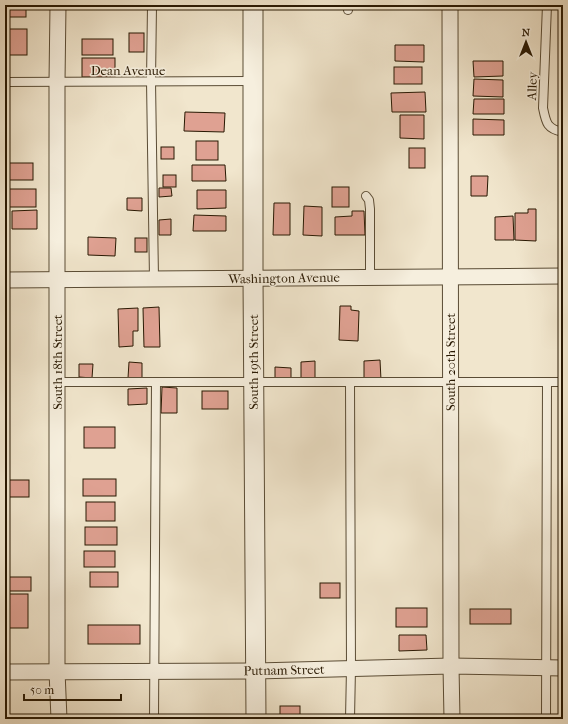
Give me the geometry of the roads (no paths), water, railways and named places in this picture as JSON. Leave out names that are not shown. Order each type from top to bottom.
[{"type":"street","name":"South 18th Street","points":[[58,5],[57,382],[59,719]]},
{"type":"street","name":"South 19th Street","points":[[253,5],[252,81],[256,719]]},
{"type":"street","name":"South 20th Street","points":[[450,5],[452,719]]},
{"type":"street","name":"Washington Avenue","points":[[5,280],[563,276]]},
{"type":"street","name":"Putnam Street","points":[[5,672],[256,671],[451,666],[563,668]]},
{"type":"lane","points":[[152,5],[154,279]]},
{"type":"lane","name":"Alley","points":[[547,5],[543,108],[546,123],[554,130],[563,132]]},
{"type":"lane","name":"Dean Avenue","points":[[5,82],[252,81]]},
{"type":"lane","points":[[366,196],[370,209],[370,277]]},
{"type":"lane","points":[[57,382],[563,382]]},
{"type":"lane","points":[[154,719],[156,382]]},
{"type":"lane","points":[[350,382],[352,668],[350,719]]},
{"type":"lane","points":[[546,719],[547,382]]}]
